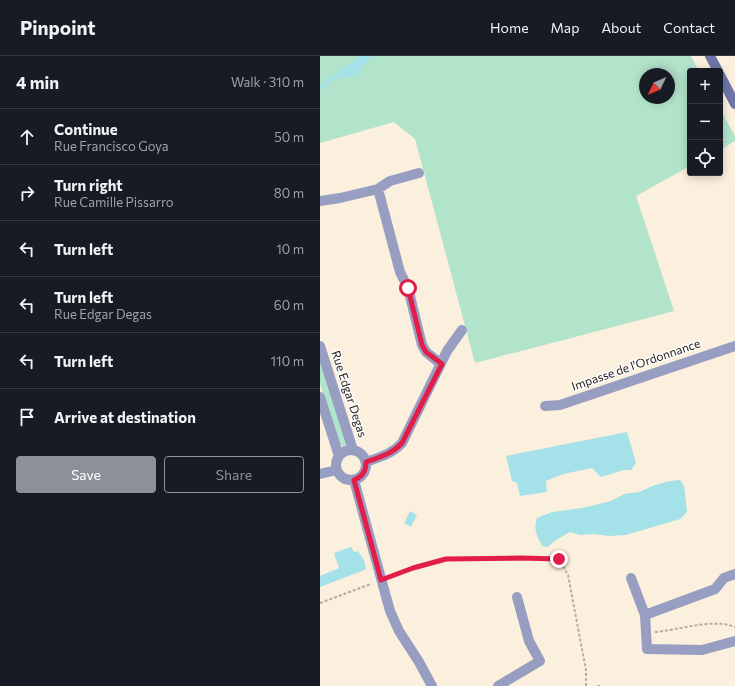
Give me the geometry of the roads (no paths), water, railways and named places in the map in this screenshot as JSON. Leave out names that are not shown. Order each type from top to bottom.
[{"type":"main road","points":[[710,56],[716,68]]},
{"type":"main road","points":[[723,81],[735,104]]},
{"type":"street","points":[[320,201],[378,189],[390,181],[419,173]]},
{"type":"street","points":[[378,189],[400,272],[408,288],[422,345],[426,352],[442,364]]},
{"type":"street","points":[[366,462],[391,453],[402,443],[447,352],[462,330]]},
{"type":"street","name":"Rue Edgar Degas","points":[[320,346],[353,450]]},
{"type":"street","name":"Impasse de l'Ordonnance","points":[[545,406],[560,405],[735,346]]},
{"type":"street","points":[[320,397],[339,456]]},
{"type":"street","points":[[347,450],[353,450],[362,454],[366,462],[365,472],[354,480],[344,478],[337,470],[337,461],[339,456],[347,450]]},
{"type":"street","points":[[320,474],[337,470]]},
{"type":"street","points":[[354,480],[390,611],[399,631],[419,662],[432,686]]},
{"type":"street","points":[[645,615],[715,589],[724,578],[735,574]]},
{"type":"street","points":[[631,578],[645,615],[647,649],[702,650],[735,641]]},
{"type":"street","points":[[498,686],[540,661],[529,640],[517,596]]},
{"type":"water","points":[[361,56],[375,56],[371,58],[354,76],[339,78],[320,91],[320,85]]},
{"type":"water","points":[[627,432],[636,463],[631,470],[624,470],[601,477],[592,468],[563,474],[546,481],[547,492],[520,496],[517,483],[512,481],[506,456]]},
{"type":"water","points":[[680,480],[684,486],[687,512],[680,519],[626,535],[580,535],[570,532],[553,542],[548,547],[542,546],[537,536],[535,526],[537,518],[552,512],[582,508],[611,501],[624,494],[639,492],[655,485]]},
{"type":"water","points":[[410,511],[417,515],[411,527],[404,523]]},
{"type":"water","points":[[351,547],[354,552],[358,551],[364,560],[366,569],[320,587],[320,576],[339,568],[334,553]]}]
